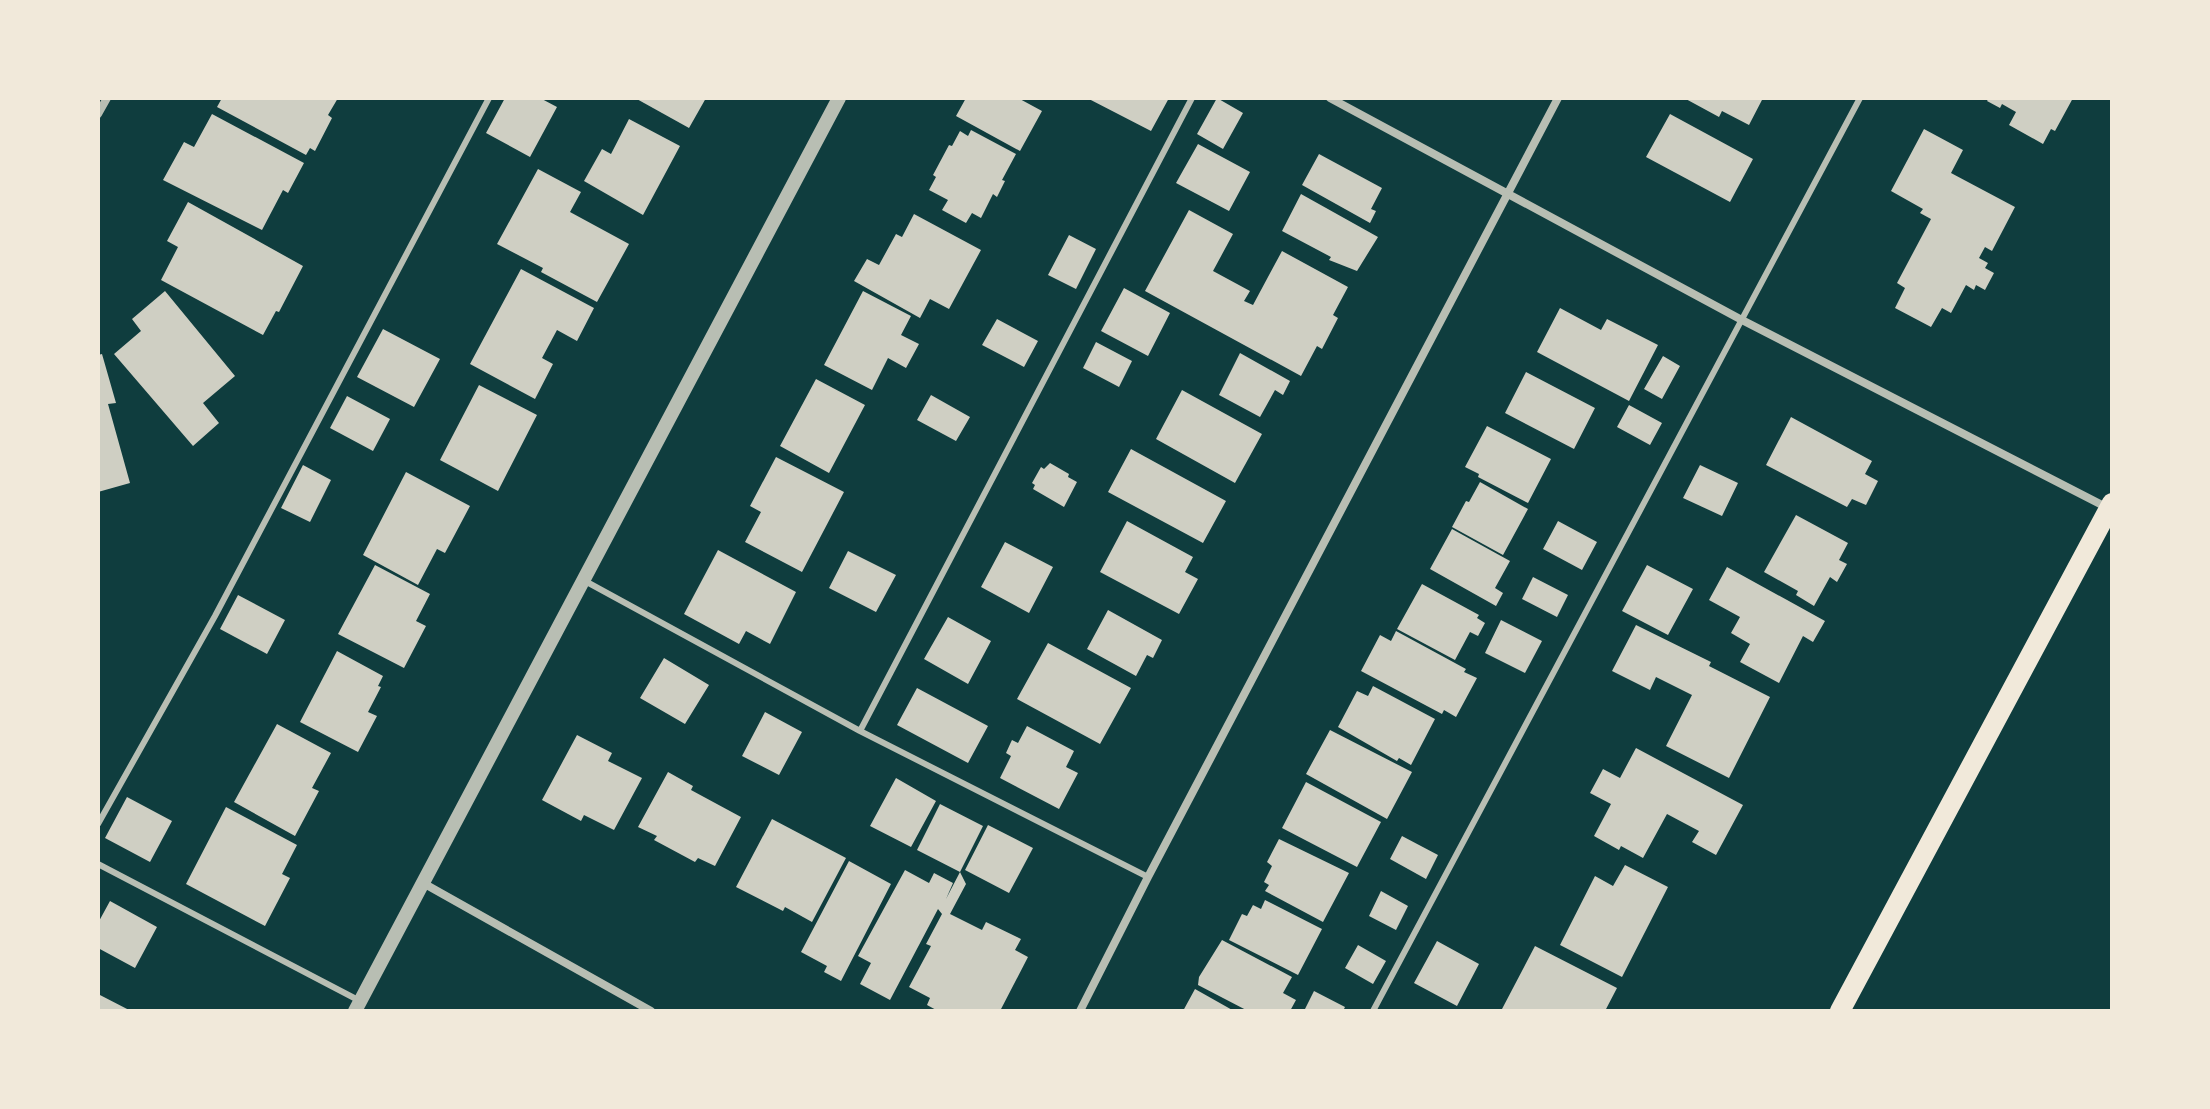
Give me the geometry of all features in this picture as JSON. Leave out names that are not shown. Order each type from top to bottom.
[{"type":"main road","points":[[1840,1011],[2111,507]]},
{"type":"street","points":[[98,114],[107,98]]},
{"type":"street","points":[[358,1006],[839,98]]},
{"type":"street","points":[[1330,98],[1740,319],[2111,507]]},
{"type":"street","points":[[1080,1011],[1558,98]]},
{"type":"street","points":[[423,883],[651,1011]]},
{"type":"lane","points":[[98,824],[215,616],[489,98]]},
{"type":"lane","points":[[860,731],[1192,98]]},
{"type":"lane","points":[[1373,1011],[1860,98]]},
{"type":"lane","points":[[583,580],[860,731],[1148,877]]},
{"type":"lane","points":[[98,864],[358,1006]]},
{"type":"building","points":[[222,98],[338,98],[328,115],[332,118],[315,151],[310,148],[306,155],[217,107]]},
{"type":"building","points":[[505,98],[540,98],[557,107],[530,157],[486,133]]},
{"type":"building","points":[[635,98],[706,98],[689,128]]},
{"type":"building","points":[[966,98],[1018,98],[1042,111],[1020,151],[956,116]]},
{"type":"building","points":[[1087,98],[1169,98],[1151,131]]},
{"type":"building","points":[[1217,98],[1243,113],[1223,149],[1197,134]]},
{"type":"building","points":[[1684,98],[1763,98],[1749,125],[1722,111],[1719,117]]},
{"type":"building","points":[[1989,98],[2073,98],[2055,131],[2051,129],[2043,144],[2009,125],[2016,112],[2002,104],[2000,108],[1987,101]]},
{"type":"building","points":[[212,114],[304,163],[288,193],[283,190],[262,230],[163,180],[184,142],[194,147]]},
{"type":"building","points":[[1670,114],[1753,159],[1730,202],[1646,157]]},
{"type":"building","points":[[629,119],[680,146],[643,215],[584,181],[602,149],[611,154]]},
{"type":"building","points":[[1924,129],[1963,150],[1951,173],[2015,207],[1992,251],[1985,247],[1979,258],[1988,263],[1985,268],[1994,273],[1985,290],[1976,285],[1974,290],[1966,285],[1951,313],[1942,308],[1931,327],[1895,308],[1905,288],[1897,283],[1931,219],[1920,213],[1923,209],[1891,191]]},
{"type":"building","points":[[971,130],[1016,154],[997,197],[993,194],[981,218],[972,213],[966,223],[942,210],[948,200],[929,190],[936,177],[933,175],[949,145],[952,146],[960,131],[968,136]]},
{"type":"building","points":[[1198,144],[1250,172],[1229,211],[1176,183]]},
{"type":"building","points":[[1319,154],[1382,188],[1371,209],[1376,211],[1370,223],[1302,185]]},
{"type":"building","points":[[538,169],[581,192],[570,212],[629,244],[597,302],[497,244]]},
{"type":"building","points":[[1301,194],[1378,237],[1357,271],[1329,260],[1331,257],[1282,231]]},
{"type":"building","points":[[188,202],[303,266],[263,335],[161,280],[178,247],[167,241]]},
{"type":"building","points":[[1189,210],[1233,234],[1213,271],[1250,291],[1244,301],[1253,305],[1282,251],[1348,287],[1333,315],[1338,318],[1322,349],[1317,346],[1301,376],[1145,291]]},
{"type":"building","points":[[914,214],[981,250],[949,309],[930,299],[920,318],[854,281],[867,259],[879,265],[896,234],[902,237]]},
{"type":"building","points":[[1069,235],[1096,249],[1076,289],[1048,275]]},
{"type":"building","points":[[521,269],[594,308],[577,341],[557,330],[542,358],[553,364],[535,399],[470,364]]},
{"type":"building","points":[[1124,288],[1170,313],[1148,356],[1101,331]]},
{"type":"building","points":[[165,291],[235,376],[203,403],[219,423],[193,446],[114,354],[141,331],[132,319]]},
{"type":"building","points":[[863,291],[911,316],[901,335],[919,344],[906,368],[888,358],[872,390],[824,365]]},
{"type":"building","points":[[1560,308],[1601,330],[1607,319],[1658,345],[1629,401],[1537,352]]},
{"type":"building","points":[[997,319],[1038,341],[1024,367],[982,345]]},
{"type":"building","points":[[383,329],[440,359],[414,407],[357,377]]},
{"type":"building","points":[[1096,342],[1132,361],[1119,387],[1083,368]]},
{"type":"building","points":[[1240,353],[1290,381],[1283,395],[1275,390],[1260,417],[1219,395]]},
{"type":"building","points":[[102,354],[116,403],[108,404],[130,483],[98,492],[98,355]]},
{"type":"building","points":[[1663,356],[1680,366],[1662,399],[1644,389]]},
{"type":"building","points":[[1526,372],[1595,408],[1574,449],[1505,413]]},
{"type":"building","points":[[816,379],[865,405],[829,473],[780,446]]},
{"type":"building","points":[[479,385],[537,415],[498,491],[440,460]]},
{"type":"building","points":[[1182,390],[1262,434],[1235,483],[1156,439]]},
{"type":"building","points":[[931,395],[970,417],[956,441],[917,420]]},
{"type":"building","points":[[347,396],[390,419],[373,451],[330,428]]},
{"type":"building","points":[[1629,405],[1662,423],[1650,445],[1617,427]]},
{"type":"building","points":[[1791,417],[1872,461],[1865,474],[1878,481],[1866,505],[1852,499],[1847,507],[1766,465]]},
{"type":"building","points":[[1487,426],[1551,459],[1528,503],[1465,467]]},
{"type":"building","points":[[1131,449],[1226,501],[1203,543],[1108,492]]},
{"type":"building","points":[[776,457],[844,492],[802,572],[745,542],[761,512],[750,506]]},
{"type":"building","points":[[1050,463],[1077,482],[1064,507],[1033,489],[1035,485],[1032,483],[1041,467],[1044,469]]},
{"type":"building","points":[[303,465],[331,480],[310,522],[281,508]]},
{"type":"building","points":[[1700,465],[1738,483],[1722,516],[1683,498]]},
{"type":"building","points":[[406,472],[470,506],[445,553],[437,549],[418,585],[363,555]]},
{"type":"building","points":[[1480,482],[1528,509],[1503,555],[1452,527]]},
{"type":"building","points":[[1796,515],[1848,543],[1839,560],[1847,564],[1837,582],[1830,577],[1814,606],[1796,595],[1798,591],[1764,572]]},
{"type":"building","points":[[1127,521],[1193,557],[1185,572],[1198,579],[1179,614],[1100,572]]},
{"type":"building","points":[[1558,521],[1597,542],[1582,570],[1543,549]]},
{"type":"building","points":[[1452,529],[1510,561],[1495,588],[1503,593],[1496,606],[1430,569]]},
{"type":"building","points":[[1005,542],[1053,567],[1029,613],[981,587]]},
{"type":"building","points":[[718,550],[796,592],[770,644],[746,631],[739,644],[684,614]]},
{"type":"building","points":[[848,551],[896,575],[876,612],[829,588]]},
{"type":"building","points":[[375,565],[430,594],[416,621],[426,626],[404,668],[338,634]]},
{"type":"building","points":[[1647,565],[1693,589],[1668,635],[1622,611]]},
{"type":"building","points":[[1727,567],[1825,621],[1813,642],[1803,636],[1779,683],[1740,662],[1750,644],[1731,633],[1740,617],[1709,600]]},
{"type":"building","points":[[1533,577],[1568,595],[1557,617],[1522,599]]},
{"type":"building","points":[[1422,584],[1479,615],[1477,618],[1485,623],[1478,636],[1470,632],[1455,660],[1397,629]]},
{"type":"building","points":[[238,595],[285,620],[267,654],[220,629]]},
{"type":"building","points":[[1108,610],[1162,640],[1153,658],[1147,655],[1136,676],[1087,649]]},
{"type":"building","points":[[948,617],[991,641],[968,684],[924,659]]},
{"type":"building","points":[[1501,620],[1542,641],[1525,673],[1485,653]]},
{"type":"building","points":[[1636,625],[1711,662],[1709,666],[1770,697],[1729,778],[1666,746],[1692,695],[1656,677],[1650,690],[1612,671]]},
{"type":"building","points":[[1396,631],[1477,678],[1456,717],[1444,710],[1442,714],[1361,671],[1380,635],[1391,641]]},
{"type":"building","points":[[1048,643],[1131,688],[1100,744],[1017,699]]},
{"type":"building","points":[[337,651],[383,676],[368,712],[377,716],[358,752],[300,722]]},
{"type":"building","points":[[664,658],[709,685],[685,724],[640,698]]},
{"type":"building","points":[[1373,686],[1435,719],[1411,765],[1399,758],[1397,761],[1338,727],[1357,691],[1368,696]]},
{"type":"building","points":[[917,688],[988,726],[968,763],[897,725]]},
{"type":"building","points":[[765,712],[802,732],[779,775],[742,756]]},
{"type":"building","points":[[277,724],[331,753],[312,788],[319,791],[295,836],[234,802]]},
{"type":"building","points":[[1027,726],[1074,751],[1066,767],[1078,773],[1059,809],[1000,778],[1011,756],[1006,753],[1012,740],[1018,743]]},
{"type":"building","points":[[1330,730],[1412,772],[1387,819],[1306,774]]},
{"type":"building","points":[[577,735],[612,753],[608,761],[642,778],[614,830],[584,815],[581,821],[542,800]]},
{"type":"building","points":[[1636,748],[1743,805],[1716,855],[1692,842],[1699,831],[1667,814],[1643,858],[1621,846],[1619,850],[1594,836],[1611,804],[1590,793],[1603,769],[1620,778]]},
{"type":"building","points":[[668,772],[693,786],[691,790],[741,817],[715,866],[698,858],[695,862],[654,840],[657,836],[638,827]]},
{"type":"building","points":[[896,778],[936,801],[911,847],[870,826]]},
{"type":"building","points":[[1306,782],[1381,822],[1357,867],[1282,828]]},
{"type":"building","points":[[127,797],[172,821],[150,862],[105,838]]},
{"type":"building","points":[[940,804],[983,826],[960,872],[917,850]]},
{"type":"building","points":[[226,807],[297,845],[282,874],[290,878],[265,926],[186,884]]},
{"type":"building","points":[[772,819],[846,858],[812,922],[736,887]]},
{"type":"building","points":[[988,825],[1033,848],[1009,893],[965,870]]},
{"type":"building","points":[[1402,836],[1438,855],[1426,879],[1390,859]]},
{"type":"building","points":[[1279,839],[1349,873],[1323,922],[1265,891],[1269,885],[1264,882],[1272,866],[1267,862]]},
{"type":"building","points":[[849,861],[891,884],[841,981],[824,972],[827,966],[801,952]]},
{"type":"building","points":[[1625,865],[1668,887],[1622,977],[1560,945],[1595,876],[1613,886]]},
{"type":"building","points":[[905,870],[929,883],[934,873],[953,883],[946,899],[960,872],[966,884],[950,914],[982,930],[986,922],[1021,939],[1015,950],[1028,957],[1000,1011],[938,1011],[927,1005],[930,998],[909,987],[931,946],[926,944],[942,914],[938,909],[890,1000],[860,984],[871,963],[858,956]]},
{"type":"building","points":[[1381,891],[1408,906],[1396,930],[1369,916]]},
{"type":"building","points":[[1265,900],[1322,929],[1298,975],[1229,940],[1242,914],[1247,916],[1253,905],[1261,909]]},
{"type":"building","points":[[110,901],[157,927],[135,968],[98,948],[98,923]]},
{"type":"building","points":[[1222,940],[1292,977],[1283,993],[1296,1000],[1290,1011],[1248,1011],[1198,985],[1199,977]]},
{"type":"building","points":[[1437,941],[1479,964],[1457,1006],[1414,983]]},
{"type":"building","points":[[1358,945],[1386,961],[1373,984],[1345,968]]},
{"type":"building","points":[[1535,946],[1617,988],[1605,1011],[1502,1009]]},
{"type":"building","points":[[1195,989],[1234,1011],[1183,1011]]},
{"type":"building","points":[[1314,991],[1345,1007],[1343,1011],[1304,1011]]},
{"type":"building","points":[[98,994],[131,1011],[98,1011]]}]
